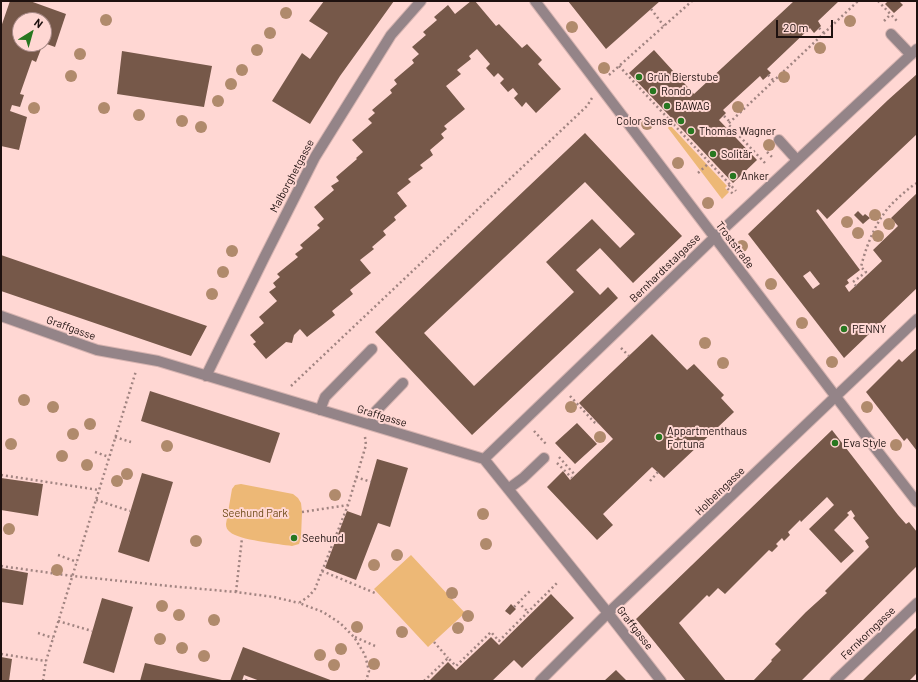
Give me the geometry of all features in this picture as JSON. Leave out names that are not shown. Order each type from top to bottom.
[{"type":"street","name":"Malborghetgasse","points":[[206,376],[315,157],[391,35],[421,1]]},
{"type":"street","name":"Troststraße","points":[[535,1],[881,457],[917,502]]},
{"type":"street","points":[[891,34],[914,52]]},
{"type":"street","name":"Bernhardtstalgasse","points":[[484,459],[715,237],[914,52]]},
{"type":"street","points":[[779,140],[797,160]]},
{"type":"street","name":"Graffgasse","points":[[1,316],[97,350],[158,361],[484,459],[661,681]]},
{"type":"street","name":"Holbeingasse","points":[[540,681],[608,613],[917,319]]},
{"type":"street","points":[[320,410],[325,397],[372,349]]},
{"type":"street","points":[[367,424],[376,411],[403,383]]},
{"type":"street","points":[[508,489],[523,478],[544,458]]},
{"type":"street","name":"Fernkorngasse","points":[[835,681],[917,603]]},
{"type":"path","points":[[279,398],[587,106],[598,84],[692,1]]},
{"type":"path","points":[[730,122],[858,1]]},
{"type":"path","points":[[878,1],[898,21]]},
{"type":"path","points":[[650,9],[664,26]]},
{"type":"path","points":[[881,23],[891,14]]},
{"type":"path","points":[[819,28],[824,33]]},
{"type":"path","points":[[619,66],[736,191]]},
{"type":"path","points":[[768,75],[774,81]]},
{"type":"path","points":[[724,116],[730,122],[728,124],[751,147],[765,164]]},
{"type":"path","points":[[767,152],[772,157]]},
{"type":"path","points":[[698,173],[709,163]]},
{"type":"path","points":[[856,286],[853,282],[866,272],[861,267],[864,254],[878,223],[884,214],[917,183]]},
{"type":"path","points":[[730,185],[727,188],[733,194]]},
{"type":"path","points":[[621,348],[629,356]]},
{"type":"path","points":[[43,681],[46,661],[58,621],[140,358]]},
{"type":"path","points":[[570,396],[592,420],[597,424],[598,423]]},
{"type":"path","points":[[299,602],[310,596],[315,589],[348,505],[366,445],[367,424]]},
{"type":"path","points":[[534,431],[545,443]]},
{"type":"path","points":[[115,437],[131,442]]},
{"type":"path","points":[[95,452],[109,457]]},
{"type":"path","points":[[559,465],[572,478]]},
{"type":"path","points":[[571,470],[575,475]]},
{"type":"path","points":[[650,481],[658,472]]},
{"type":"path","points":[[1,474],[99,490]]},
{"type":"path","points":[[356,477],[371,482]]},
{"type":"path","points":[[96,500],[130,511]]},
{"type":"path","points":[[302,512],[348,505]]},
{"type":"path","points":[[236,592],[242,538]]},
{"type":"path","points":[[58,555],[77,562]]},
{"type":"path","points":[[1,566],[72,576],[236,592],[299,602],[323,612],[340,623],[354,637],[365,655],[369,671],[366,681]]},
{"type":"path","points":[[322,571],[376,592]]},
{"type":"path","points":[[434,642],[456,666],[491,632],[499,640],[557,583]]},
{"type":"path","points":[[514,606],[530,591]]},
{"type":"path","points":[[518,602],[528,612]]},
{"type":"path","points":[[58,621],[92,631]]},
{"type":"path","points":[[38,633],[53,638]]},
{"type":"path","points":[[354,637],[375,646]]},
{"type":"path","points":[[1,654],[46,661]]},
{"type":"path","points":[[424,681],[448,658]]},
{"type":"path","points":[[246,676],[246,681]]},
{"type":"green space","points":[[670,125],[727,186],[725,188],[729,192],[722,199],[668,128]]},
{"type":"green space","name":"Seehund Park","points":[[241,484],[293,494],[298,498],[301,503],[302,512],[301,538],[299,544],[292,546],[259,541],[234,535],[228,530],[226,524],[232,489],[235,485]]},
{"type":"green space","points":[[411,555],[465,613],[428,647],[374,589]]},
{"type":"building","points":[[10,1],[30,1],[66,14],[55,47],[52,46],[52,12],[12,12],[12,52],[40,52],[36,62],[32,60],[20,94],[24,95],[20,107],[12,105],[10,111],[27,117],[19,150],[1,146],[1,27]]},
{"type":"building","points":[[324,1],[394,1],[340,76],[310,124],[272,101],[302,53],[310,59],[328,33],[309,21]]},
{"type":"building","points":[[471,1],[475,1],[496,26],[499,24],[522,48],[527,44],[542,60],[538,64],[561,89],[536,113],[526,102],[522,107],[514,98],[518,94],[513,88],[508,92],[500,83],[504,79],[498,73],[494,77],[486,68],[490,64],[477,49],[469,56],[471,59],[457,70],[461,74],[446,86],[465,109],[444,126],[447,129],[441,134],[444,138],[430,150],[433,155],[420,165],[423,168],[408,179],[411,182],[397,193],[407,206],[394,217],[396,220],[383,231],[386,235],[372,247],[374,249],[360,260],[371,273],[350,290],[353,294],[332,311],[335,315],[307,337],[300,329],[294,335],[292,343],[286,342],[266,359],[253,344],[256,342],[250,335],[264,323],[259,317],[277,301],[269,292],[276,287],[273,283],[280,277],[277,274],[298,257],[295,254],[303,248],[300,245],[320,228],[317,225],[324,219],[314,207],[334,190],[331,186],[339,181],[336,177],[363,152],[352,140],[372,123],[368,119],[375,113],[372,110],[392,93],[390,90],[397,84],[394,80],[414,63],[412,60],[419,54],[412,47],[426,35],[423,32],[437,20],[434,17],[448,5],[455,14]]},
{"type":"building","points":[[568,1],[660,1],[606,49]]},
{"type":"building","points":[[794,1],[839,1],[818,21],[821,26],[814,33],[810,28],[767,69],[771,73],[763,80],[760,76],[723,110],[726,113],[719,120],[757,160],[733,183],[629,73],[654,50],[694,94]]},
{"type":"building","points":[[888,1],[899,1],[903,5],[894,13],[885,4]]},
{"type":"building","points":[[122,51],[212,66],[204,107],[117,94]]},
{"type":"building","points":[[917,74],[917,134],[827,219],[818,209],[816,211],[860,270],[847,280],[849,283],[845,286],[849,292],[882,261],[873,250],[898,226],[891,218],[917,193],[917,288],[844,358],[748,234]],"holes":[[[810,271],[820,284],[813,289],[803,276]]]},
{"type":"building","points":[[585,133],[682,236],[633,283],[600,248],[576,270],[600,295],[608,287],[618,298],[472,435],[375,332]],"holes":[[[585,182],[635,234],[620,248],[592,219],[546,262],[574,292],[474,386],[424,333]]]},
{"type":"building","points":[[858,211],[863,216],[865,214],[870,218],[863,224],[854,215]]},
{"type":"building","points":[[1,255],[207,326],[191,356],[1,291]]},
{"type":"building","name":"Appartmenthaus Fortuna","points":[[652,334],[687,370],[694,364],[724,395],[721,398],[734,412],[664,478],[652,467],[603,514],[613,525],[597,540],[547,487],[563,471],[570,480],[613,439],[579,403]]},
{"type":"building","points":[[917,348],[917,451],[907,438],[904,441],[866,392],[899,359],[902,362]]},
{"type":"building","points":[[150,391],[280,433],[270,463],[141,421]]},
{"type":"building","points":[[577,423],[597,444],[575,464],[555,443]]},
{"type":"building","points":[[832,430],[898,515],[906,524],[909,522],[917,532],[917,566],[801,681],[753,681],[781,650],[775,644],[827,593],[825,591],[869,547],[865,541],[869,538],[853,518],[855,516],[851,510],[847,513],[849,515],[834,530],[854,551],[841,563],[809,529],[834,505],[827,497],[801,522],[800,520],[788,532],[790,535],[784,541],[782,538],[776,544],[778,546],[772,552],[769,550],[725,594],[718,588],[709,597],[707,595],[679,623],[726,681],[686,681],[636,619]]},
{"type":"building","points":[[377,459],[408,468],[390,527],[378,523],[356,580],[325,568],[347,511],[361,516]]},
{"type":"building","points":[[142,473],[173,482],[149,562],[118,552]]},
{"type":"building","points":[[1,478],[43,484],[38,516],[1,510]]},
{"type":"building","points":[[1,568],[28,573],[23,605],[1,602]]},
{"type":"building","points":[[551,594],[574,618],[522,668],[514,660],[492,681],[429,681],[448,662],[456,670],[491,637],[499,645]]},
{"type":"building","points":[[102,598],[133,607],[114,673],[83,663]]},
{"type":"building","points":[[511,604],[516,609],[510,615],[505,611]]},
{"type":"building","points":[[917,627],[917,673],[909,681],[862,681]]},
{"type":"building","points":[[243,647],[333,681],[260,681],[244,675],[242,681],[230,681]]},
{"type":"building","points":[[1,657],[12,659],[9,681],[1,681]]},
{"type":"building","points":[[145,663],[222,680],[222,681],[140,681]]},
{"type":"building","points":[[616,670],[627,681],[604,681]]},
{"type":"place","name":"Grüh Bierstube","points":[[639,77]]},
{"type":"place","name":"Rondo","points":[[653,91]]},
{"type":"place","name":"BAWAG","points":[[667,106]]},
{"type":"place","name":"Color Sense","points":[[681,121]]},
{"type":"place","name":"Thomas Wagner","points":[[691,131]]},
{"type":"place","name":"Solitär","points":[[713,154]]},
{"type":"place","name":"Anker","points":[[733,176]]},
{"type":"place","name":"PENNY","points":[[844,329]]},
{"type":"place","name":"Appartmenthaus Fortuna","points":[[659,437]]},
{"type":"place","name":"Eva Style","points":[[835,443]]},
{"type":"place","name":"Seehund","points":[[294,538]]}]
